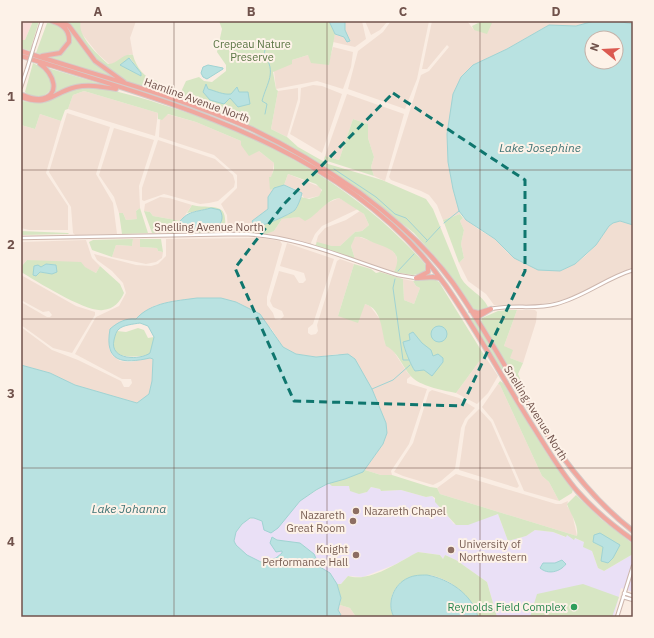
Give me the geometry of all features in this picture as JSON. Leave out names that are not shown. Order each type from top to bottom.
[{"type":"highway","points":[[38,57],[57,55],[65,49],[68,44],[69,36],[66,29],[61,24],[52,21]]},
{"type":"highway","points":[[61,21],[69,26],[95,61],[129,86]]},
{"type":"highway","name":"Hamline Avenue North","points":[[21,51],[200,108],[279,143],[320,166],[377,206],[409,233],[445,272],[471,311]]},
{"type":"highway","name":"Hamline Avenue North","points":[[21,56],[216,120],[288,153],[324,175],[376,212],[418,251],[441,280]]},
{"type":"highway","points":[[21,96],[40,99],[49,95],[52,90],[54,83],[51,74],[34,60]]},
{"type":"highway","points":[[21,96],[34,102],[41,102],[70,89],[88,86],[133,92]]},
{"type":"highway","points":[[416,278],[426,274],[429,269],[418,251]]},
{"type":"highway","points":[[416,278],[433,277],[441,280]]},
{"type":"highway","name":"Snelling Avenue North","points":[[441,280],[551,455],[577,491],[606,519],[633,540]]},
{"type":"highway","points":[[471,311],[478,312],[491,309]]},
{"type":"highway","points":[[476,318],[491,309]]},
{"type":"highway","name":"Snelling Avenue North","points":[[471,311],[559,453],[581,482],[610,512],[633,531]]},
{"type":"highway","points":[[502,376],[506,375],[516,384]]},
{"type":"street","points":[[21,87],[42,21]]},
{"type":"street","name":"Snelling Avenue North","points":[[21,238],[261,235],[293,241],[398,275],[416,278]]},
{"type":"street","points":[[491,309],[503,307],[539,308],[555,304],[578,296],[633,270]]},
{"type":"street","points":[[617,617],[633,566]]},
{"type":"street","points":[[624,595],[633,596]]},
{"type":"street","points":[[624,595],[633,600]]},
{"type":"highlighted area","points":[[393,93],[525,180],[525,271],[462,406],[294,401],[235,268],[284,204]]},
{"type":"shaded area","points":[[21,21],[33,21],[25,40],[21,40]]},
{"type":"shaded area","points":[[81,21],[136,21],[130,38],[133,55],[130,54],[110,65],[98,54],[82,34],[79,27]]},
{"type":"shaded area","points":[[345,21],[362,21],[366,39],[355,47],[333,42],[335,34],[344,37],[348,42],[350,41],[345,30]]},
{"type":"shaded area","points":[[365,21],[388,21],[380,30],[371,35]]},
{"type":"shaded area","points":[[391,21],[429,21],[417,79],[405,109],[348,89],[358,51],[383,32]]},
{"type":"shaded area","points":[[432,21],[467,21],[474,30],[491,23],[488,21],[594,21],[576,26],[549,25],[507,49],[473,65],[447,134],[448,162],[460,214],[443,220],[437,205],[429,195],[391,180],[389,177],[421,75],[429,71],[449,47],[447,45],[427,69],[422,69]]},
{"type":"shaded area","points":[[333,47],[353,52],[351,67],[343,89],[317,81],[276,89],[274,71],[292,60],[308,55],[328,65]]},
{"type":"shaded area","points":[[313,85],[322,86],[342,94],[322,153],[290,134],[300,102],[301,88]]},
{"type":"shaded area","points":[[298,88],[298,99],[287,137],[271,129],[278,91]]},
{"type":"shaded area","points":[[84,91],[158,113],[155,136],[68,109],[73,95]]},
{"type":"shaded area","points":[[347,94],[404,114],[385,181],[374,176],[371,167],[374,157],[368,138],[368,124],[353,119],[339,160],[325,156]]},
{"type":"shaded area","points":[[67,113],[110,127],[96,174],[113,203],[117,234],[75,235],[73,233],[71,207],[49,172]]},
{"type":"shaded area","points":[[40,114],[61,121],[46,173],[68,206],[68,230],[29,230],[21,228],[21,125],[35,129]]},
{"type":"shaded area","points":[[167,114],[196,122],[241,141],[259,151],[274,163],[270,190],[274,188],[268,199],[268,209],[248,225],[241,233],[228,232],[227,215],[221,204],[237,188],[237,175],[214,155],[159,137],[160,120]]},
{"type":"shaded area","points":[[114,128],[154,140],[139,186],[140,208],[136,211],[138,219],[126,220],[123,213],[119,213],[114,197],[99,175]]},
{"type":"shaded area","points":[[158,140],[215,159],[233,175],[235,182],[234,187],[218,201],[209,203],[200,204],[164,194],[144,201],[142,200],[142,188]]},
{"type":"shaded area","points":[[288,174],[320,187],[322,193],[319,196],[305,199],[298,190],[284,185]]},
{"type":"shaded area","points":[[160,197],[169,198],[192,205],[181,221],[153,216],[150,212],[144,211],[145,204]]},
{"type":"shaded area","points":[[339,198],[358,209],[322,226],[315,234],[310,245],[266,234],[267,232],[274,231],[282,219],[312,215],[325,204]]},
{"type":"shaded area","points":[[360,211],[364,214],[369,225],[362,231],[355,232],[340,246],[316,243],[318,236],[325,228],[346,220]]},
{"type":"shaded area","points":[[463,218],[495,239],[508,253],[522,262],[560,271],[575,264],[585,256],[596,245],[609,226],[620,221],[633,225],[633,267],[575,295],[559,301],[530,306],[494,305],[486,294],[468,281],[459,263],[464,258],[461,244],[464,230],[460,221]]},
{"type":"shaded area","points":[[357,236],[390,248],[396,255],[398,264],[394,272],[355,259],[351,246],[353,239]]},
{"type":"shaded area","points":[[262,238],[280,241],[282,244],[267,297],[267,305],[273,313],[275,319],[280,320],[284,316],[282,311],[273,307],[270,301],[279,271],[294,275],[299,283],[303,283],[306,280],[304,273],[280,266],[287,243],[334,259],[313,324],[308,328],[308,333],[311,335],[316,334],[318,331],[317,325],[337,261],[340,259],[354,264],[338,316],[365,304],[370,306],[382,322],[385,344],[392,349],[411,376],[407,379],[407,383],[427,389],[409,444],[391,471],[392,475],[381,475],[365,470],[383,444],[386,423],[372,389],[338,354],[316,357],[296,354],[283,347],[271,328],[197,298],[156,305],[136,319],[122,321],[112,328],[109,339],[109,348],[112,355],[120,361],[131,362],[150,358],[153,359],[152,381],[149,394],[137,403],[75,385],[50,373],[21,365],[21,327],[52,350],[78,360],[121,381],[124,387],[129,387],[132,383],[131,379],[122,379],[75,354],[96,317],[119,306],[126,293],[123,283],[112,271],[97,260],[94,254],[136,265],[151,266],[158,264],[166,256],[166,239]]},
{"type":"shaded area","points":[[133,239],[140,239],[140,247],[157,248],[158,251],[163,252],[162,258],[156,262],[146,264],[112,257],[116,245],[132,246]]},
{"type":"shaded area","points":[[86,240],[92,258],[100,266],[96,273],[84,267],[27,260],[21,267],[21,242]]},
{"type":"shaded area","points":[[21,275],[76,306],[95,312],[95,315],[72,353],[53,348],[21,325],[21,302],[47,317],[52,315],[49,311],[43,312],[21,300]]},
{"type":"shaded area","points":[[403,279],[413,281],[416,286],[420,288],[414,304],[404,300]]},
{"type":"shaded area","points":[[517,310],[535,310],[537,312],[536,322],[523,363],[510,358],[504,346]]},
{"type":"shaded area","points":[[484,355],[498,376],[488,393],[477,404],[456,393]]},
{"type":"shaded area","points":[[498,384],[500,385],[542,476],[549,482],[559,501],[524,491],[493,420],[482,407]]},
{"type":"shaded area","points":[[432,390],[459,398],[475,408],[465,419],[461,428],[455,469],[441,481],[433,485],[394,472],[413,443],[429,392]]},
{"type":"shaded area","points":[[479,409],[491,422],[519,486],[517,488],[459,470],[465,427],[468,420]]},
{"type":"shaded area","points":[[456,474],[556,504],[561,504],[568,501],[567,506],[572,513],[577,536],[440,494],[437,488]]},
{"type":"shaded area","name":"University of Northwestern","points":[[328,483],[349,486],[351,487],[349,490],[365,493],[371,487],[380,489],[381,491],[401,490],[426,497],[432,496],[454,524],[498,514],[508,541],[526,536],[535,530],[553,532],[565,537],[567,535],[584,542],[592,551],[598,568],[604,571],[633,554],[633,592],[621,588],[614,617],[497,617],[487,582],[456,560],[445,555],[443,559],[440,555],[418,552],[394,565],[363,577],[348,576],[340,585],[337,584],[330,573],[322,570],[314,554],[300,543],[277,540],[275,537],[282,553],[276,558],[266,562],[256,560],[247,555],[236,545],[234,541],[236,532],[245,521],[254,518],[278,528],[300,501]]},
{"type":"shaded area","points":[[340,605],[350,608],[356,617],[339,617],[341,615],[338,610]]},
{"type":"green space","points":[[33,21],[39,21],[30,51],[21,48],[21,40],[25,40]]},
{"type":"green space","name":"Crepeau Nature Preserve","points":[[64,21],[81,21],[80,26],[85,38],[94,50],[108,64],[114,63],[126,55],[133,55],[136,64],[145,75],[157,81],[169,93],[180,94],[186,81],[199,77],[204,81],[212,82],[226,71],[226,65],[217,52],[222,29],[219,21],[329,21],[335,34],[329,65],[311,63],[308,55],[292,60],[292,64],[273,72],[276,89],[278,91],[271,129],[287,137],[298,147],[328,164],[382,180],[426,199],[433,209],[461,278],[488,307],[479,311],[474,310],[440,262],[414,233],[338,175],[290,146],[244,123],[188,101],[129,82],[116,76],[95,59]],"holes":[[[130,58],[141,73],[141,76],[120,65]]]},
{"type":"green space","points":[[482,21],[492,23],[487,34],[474,30],[472,26]]},
{"type":"green space","points":[[47,23],[55,23],[65,30],[67,34],[67,43],[63,51],[43,55],[36,53]]},
{"type":"green space","points":[[64,25],[69,28],[97,64],[114,78],[49,58],[62,53],[68,47],[69,38]]},
{"type":"green space","points":[[33,63],[45,69],[53,84],[48,92],[41,97],[33,97],[25,92]]},
{"type":"green space","points":[[48,68],[105,85],[83,85],[44,99],[55,86],[55,79]]},
{"type":"green space","points":[[85,87],[118,92],[170,107],[206,119],[276,150],[309,168],[371,212],[399,237],[425,264],[426,272],[413,275],[394,272],[397,264],[397,258],[392,250],[361,237],[355,237],[351,246],[355,259],[315,246],[317,242],[332,246],[340,246],[355,232],[362,231],[369,225],[364,214],[339,198],[329,202],[305,221],[299,217],[282,219],[274,231],[266,234],[241,233],[248,225],[252,223],[255,226],[259,226],[289,214],[296,209],[301,197],[309,199],[319,196],[322,190],[316,184],[288,174],[284,185],[270,190],[269,177],[271,177],[274,169],[274,163],[259,151],[249,156],[241,145],[241,141],[196,122],[168,114],[162,120],[158,119],[158,113],[84,91],[73,95],[68,109],[65,110],[61,121],[40,114],[35,129],[21,125],[22,101],[43,103],[74,89]]},
{"type":"green space","points":[[353,119],[368,124],[368,138],[374,157],[371,167],[374,176],[324,160],[325,156],[339,160]]},
{"type":"green space","points":[[192,205],[218,208],[222,211],[225,222],[224,233],[152,233],[144,211],[150,212],[153,216],[181,221],[177,224],[178,232],[216,229],[221,222],[211,208],[187,213]]},
{"type":"green space","points":[[140,208],[148,233],[122,234],[119,213],[123,213],[126,220],[137,219],[136,211]]},
{"type":"green space","points":[[460,214],[463,218],[460,221],[464,230],[461,244],[464,258],[459,263],[443,220]]},
{"type":"green space","points":[[21,231],[68,233],[69,234],[21,235]]},
{"type":"green space","points":[[133,239],[132,246],[116,245],[112,257],[92,250],[89,242],[93,240]]},
{"type":"green space","points":[[140,239],[161,239],[163,252],[158,251],[157,248],[140,247]]},
{"type":"green space","points":[[27,260],[81,262],[85,267],[96,273],[100,266],[120,284],[124,293],[121,299],[113,307],[103,310],[95,310],[74,302],[49,289],[21,272],[21,267]],"holes":[[[46,264],[56,265],[52,274],[39,272],[41,267]]]},
{"type":"green space","points":[[354,264],[371,269],[376,273],[380,272],[403,279],[404,300],[414,304],[420,288],[416,286],[413,281],[434,279],[439,282],[484,355],[456,393],[422,384],[410,375],[394,352],[386,346],[378,316],[371,307],[365,304],[358,323],[338,316]]},
{"type":"green space","points":[[517,310],[504,346],[513,350],[510,358],[523,363],[518,374],[523,385],[521,387],[481,322],[482,318],[498,311]]},
{"type":"green space","points":[[473,317],[504,368],[501,370],[469,320]]},
{"type":"green space","points":[[138,328],[144,330],[148,338],[154,337],[152,349],[149,355],[127,356],[120,355],[116,352],[113,347],[113,340],[117,331],[126,332]]},
{"type":"green space","points":[[500,381],[503,383],[549,457],[573,489],[572,493],[559,501],[549,482],[542,476],[500,385],[498,384]]},
{"type":"green space","points":[[365,470],[381,475],[392,475],[437,488],[440,494],[577,536],[576,523],[567,504],[576,495],[601,519],[633,544],[633,554],[604,571],[598,568],[592,551],[583,547],[584,542],[575,538],[574,540],[567,535],[566,537],[553,532],[535,530],[526,536],[508,541],[498,514],[468,525],[456,525],[435,502],[435,498],[432,496],[426,497],[401,490],[381,491],[380,489],[371,487],[367,492],[359,494],[350,491],[349,486],[332,486],[328,483],[345,479]]},
{"type":"green space","points":[[418,552],[440,555],[443,559],[445,555],[456,560],[487,582],[497,617],[478,617],[471,602],[459,589],[445,580],[429,575],[409,579],[396,587],[392,594],[391,602],[394,617],[356,617],[350,608],[340,605],[341,598],[337,584],[341,584],[348,576],[357,577],[375,574]]},
{"type":"green space","name":"Reynolds Field Complex","points":[[583,584],[619,597],[612,617],[530,617],[537,594]]},
{"type":"water","points":[[329,21],[345,21],[345,30],[350,41],[347,42],[344,37],[335,34]]},
{"type":"water","name":"Lake Josephine","points":[[594,21],[616,21],[633,24],[633,225],[620,221],[613,223],[609,226],[596,245],[575,264],[560,271],[538,270],[514,258],[495,239],[466,220],[459,211],[448,162],[447,134],[453,94],[461,77],[473,65],[507,49],[549,25],[576,26]]},
{"type":"water","points":[[129,58],[141,73],[141,76],[120,65]]},
{"type":"water","points":[[208,65],[223,69],[207,79],[203,77],[201,73],[203,67]]},
{"type":"water","points":[[206,84],[208,89],[222,93],[231,94],[237,87],[239,92],[248,92],[250,104],[238,107],[230,98],[224,104],[210,100],[203,92]]},
{"type":"water","points":[[284,185],[302,193],[295,210],[263,225],[255,226],[252,221],[268,209],[268,197],[274,188]]},
{"type":"water","points":[[211,208],[220,210],[222,215],[221,222],[216,229],[176,231],[175,228],[179,222],[190,213]]},
{"type":"water","points":[[46,264],[56,265],[57,272],[52,274],[40,272],[36,276],[33,275],[34,266],[38,265],[41,267]]},
{"type":"water","name":"Lake Johanna","points":[[197,298],[221,298],[236,302],[260,314],[283,347],[296,354],[316,357],[348,354],[355,359],[372,389],[386,423],[387,433],[383,444],[363,472],[327,484],[316,490],[300,501],[278,528],[271,533],[264,530],[262,521],[250,518],[242,524],[236,532],[234,541],[236,545],[247,555],[261,562],[276,558],[282,553],[282,551],[276,552],[270,543],[272,537],[277,540],[300,543],[314,554],[320,567],[330,573],[337,584],[341,598],[338,610],[341,615],[339,617],[21,617],[21,365],[50,373],[75,385],[137,403],[149,394],[152,381],[153,359],[150,358],[132,361],[124,360],[113,355],[110,349],[110,329],[122,321],[136,319],[149,309],[164,303]],"holes":[[[140,323],[148,326],[154,337],[150,353],[133,358],[116,352],[114,340],[116,332],[119,329]]]},
{"type":"water","points":[[439,326],[445,328],[447,334],[445,340],[439,342],[433,340],[431,334],[433,328]]},
{"type":"water","points":[[413,332],[422,343],[431,350],[433,356],[438,354],[443,358],[443,362],[432,376],[424,370],[415,371],[410,361],[403,342],[410,340],[409,334]]},
{"type":"water","points":[[600,533],[620,545],[613,558],[608,563],[601,561],[603,547],[593,542],[594,535]]},
{"type":"water","points":[[562,560],[566,564],[557,571],[550,572],[540,568],[543,563],[555,563]]},
{"type":"water","points":[[427,575],[443,580],[458,589],[471,601],[478,617],[394,617],[391,600],[395,589],[403,581],[410,577]]},
{"type":"waterway","points":[[265,50],[264,54],[270,67],[270,78],[262,101],[267,104],[265,114]]},
{"type":"waterway","points":[[334,169],[376,197],[395,214],[406,218],[427,240]]},
{"type":"waterway","points":[[444,223],[459,211]]},
{"type":"waterway","points":[[426,242],[440,227]]},
{"type":"waterway","points":[[398,271],[414,254]]},
{"type":"waterway","points":[[395,279],[393,288],[403,360],[409,360]]},
{"type":"waterway","points":[[372,389],[393,380],[410,365]]},
{"type":"place","name":"Nazareth Chapel","points":[[356,511]]},
{"type":"place","name":"Nazareth Great Room","points":[[353,521]]},
{"type":"place","name":"University of Northwestern","points":[[451,550]]},
{"type":"place","name":"Knight Performance Hall","points":[[356,555]]},
{"type":"place","name":"Reynolds Field Complex","points":[[574,607]]}]
